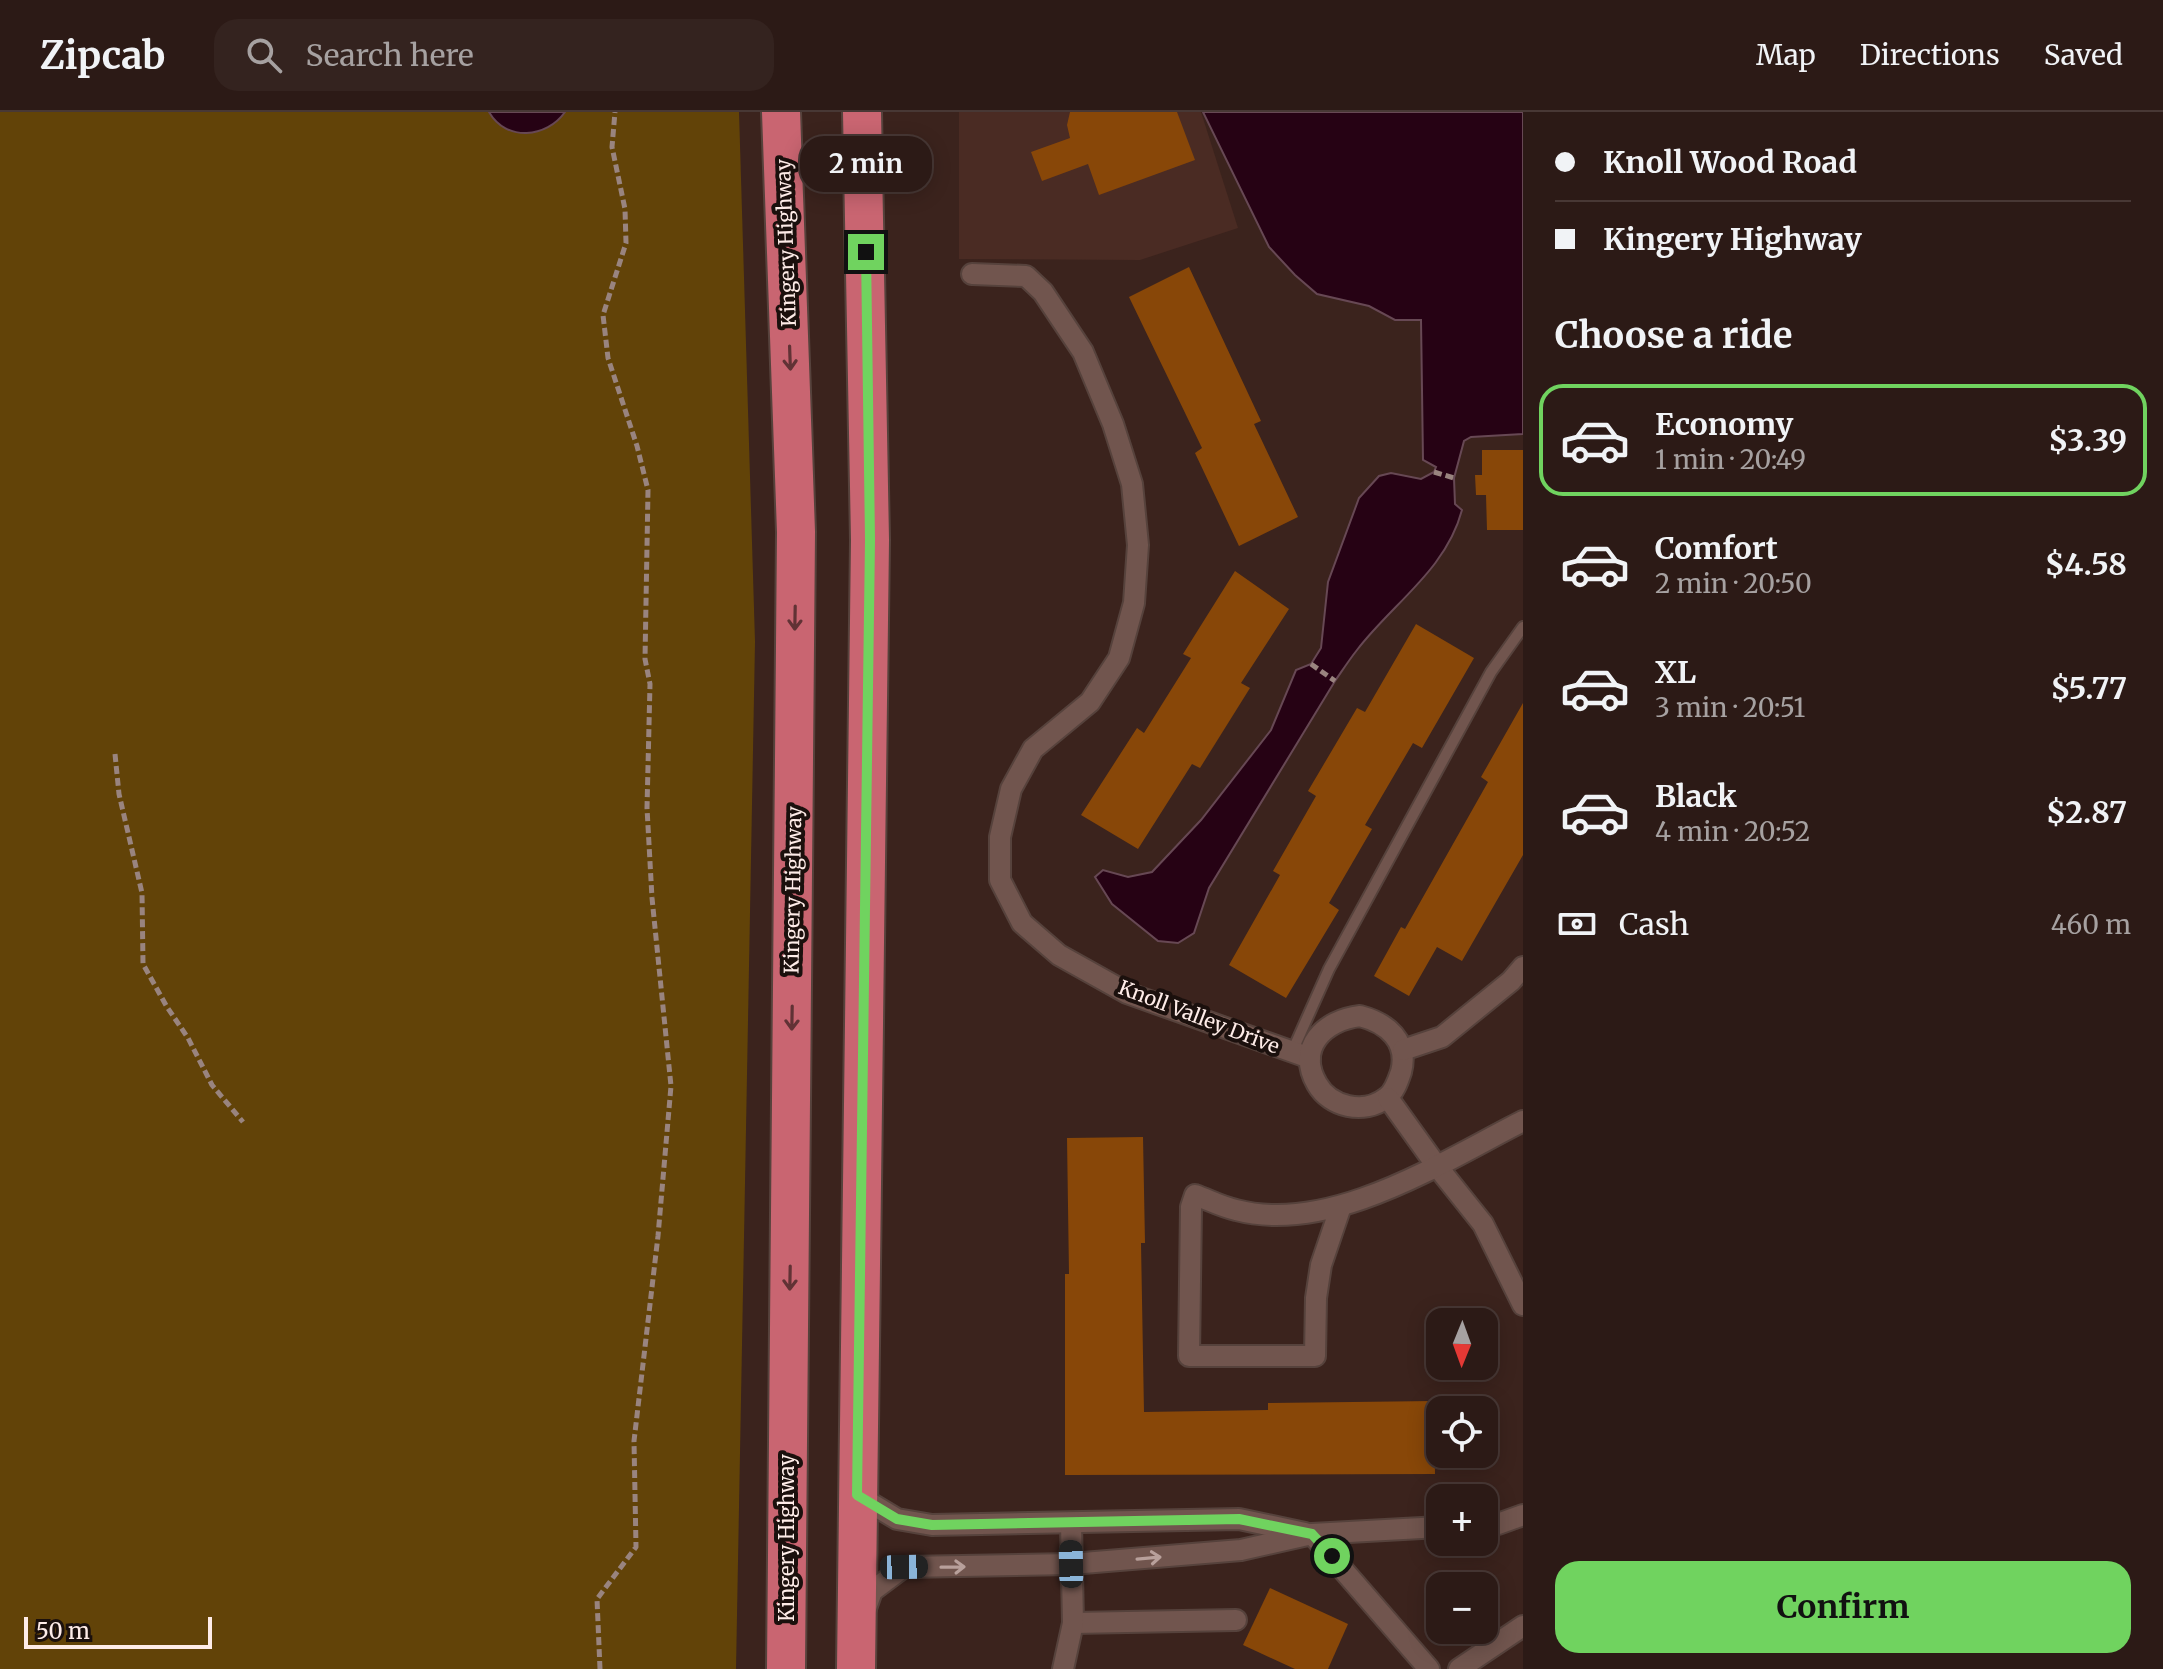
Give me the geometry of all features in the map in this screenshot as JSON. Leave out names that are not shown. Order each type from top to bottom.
[{"type":"highway","name":"Kingery Highway","points":[[781,112],[796,532],[786,1669]]},
{"type":"highway","points":[[856,1651],[870,540],[862,112]]},
{"type":"street","name":"Knoll Valley Drive","points":[[972,274],[1026,276],[1043,292],[1083,352],[1113,424],[1132,484],[1138,545],[1134,603],[1119,658],[1090,702],[1033,749],[1011,789],[1000,837],[1000,880],[1022,923],[1059,955],[1127,993],[1301,1055]]},
{"type":"street","points":[[1403,1050],[1442,1037],[1511,981],[1523,967]]},
{"type":"street","points":[[1360,1016],[1377,1020],[1392,1031],[1403,1050],[1398,1082],[1388,1098],[1353,1108],[1335,1103],[1321,1092],[1301,1055],[1326,1027],[1342,1018],[1360,1016]]},
{"type":"street","points":[[1388,1098],[1483,1224],[1523,1305]]},
{"type":"street","points":[[1341,1206],[1321,1265],[1316,1298],[1315,1356],[1189,1356],[1191,1207],[1195,1195],[1237,1211],[1274,1215],[1341,1206],[1436,1165],[1523,1121]]},
{"type":"street","points":[[857,1495],[897,1519],[932,1525],[1239,1519],[1312,1534],[1429,1669]]},
{"type":"street","points":[[1498,1524],[1523,1515]]},
{"type":"street","points":[[1063,1669],[1073,1623],[1071,1523]]},
{"type":"street","points":[[856,1651],[872,1591],[904,1567],[1071,1564],[1241,1550],[1312,1534],[1426,1528]]},
{"type":"street","points":[[1073,1623],[1236,1620]]},
{"type":"street","points":[[1459,1669],[1523,1626]]},
{"type":"lane","points":[[1301,1055],[1329,969],[1491,672],[1523,627]]},
{"type":"path","points":[[600,1669],[597,1599],[636,1547],[634,1441],[658,1236],[671,1086],[653,912],[647,808],[650,684],[645,659],[648,490],[608,358],[603,315],[626,243],[625,209],[612,147],[615,112]]},
{"type":"path","points":[[1434,472],[1454,478]]},
{"type":"path","points":[[1311,664],[1335,681]]},
{"type":"path","points":[[115,754],[119,794],[142,893],[143,964],[188,1038],[212,1085],[243,1122]]},
{"type":"shaded area","points":[[0,112],[739,112],[755,642],[736,1669],[0,1669]]},
{"type":"shaded area","points":[[489,112],[565,112],[548,127],[527,133],[506,128],[496,122]]},
{"type":"shaded area","points":[[959,112],[1201,112],[1238,228],[1140,260],[959,259]]},
{"type":"shaded area","points":[[1203,112],[1523,112],[1523,434],[1471,437],[1464,441],[1454,478],[1455,504],[1462,510],[1444,551],[1417,585],[1371,633],[1335,681],[1209,888],[1194,933],[1178,943],[1158,941],[1112,904],[1095,877],[1103,870],[1128,877],[1152,872],[1201,820],[1271,730],[1296,670],[1311,664],[1321,648],[1328,582],[1359,498],[1379,476],[1391,473],[1421,479],[1434,472],[1436,467],[1423,460],[1421,320],[1395,320],[1369,306],[1317,294],[1295,275],[1269,247]]},
{"type":"building","points":[[1070,112],[1177,112],[1195,160],[1099,195],[1088,164],[1042,181],[1031,152],[1070,138],[1067,125]]},
{"type":"building","points":[[1189,267],[1261,421],[1254,424],[1298,517],[1239,546],[1195,453],[1202,448],[1129,297]]},
{"type":"building","points":[[1482,450],[1523,450],[1523,530],[1487,530],[1486,495],[1476,495],[1475,475],[1482,475]]},
{"type":"building","points":[[1235,571],[1289,609],[1241,683],[1250,688],[1200,768],[1192,764],[1138,849],[1081,815],[1137,728],[1144,733],[1191,658],[1183,654]]},
{"type":"building","points":[[1416,624],[1474,658],[1422,748],[1413,743],[1365,825],[1372,829],[1329,903],[1339,910],[1286,998],[1229,965],[1280,875],[1273,871],[1316,796],[1308,791],[1357,708],[1365,712]]},
{"type":"building","points":[[1523,703],[1523,855],[1462,961],[1437,947],[1409,996],[1374,976],[1401,927],[1405,929],[1488,782],[1481,777]]},
{"type":"building","points":[[1143,1137],[1144,1412],[1268,1410],[1268,1403],[1426,1401],[1426,1468],[1435,1468],[1435,1474],[1065,1475],[1065,1274],[1069,1274],[1067,1138]]},
{"type":"building","points":[[1270,1588],[1348,1624],[1328,1669],[1295,1669],[1243,1645]]},
{"type":"route","points":[[866,252],[870,540],[857,1495],[897,1519],[932,1525],[1239,1519],[1312,1534],[1332,1556]]}]
